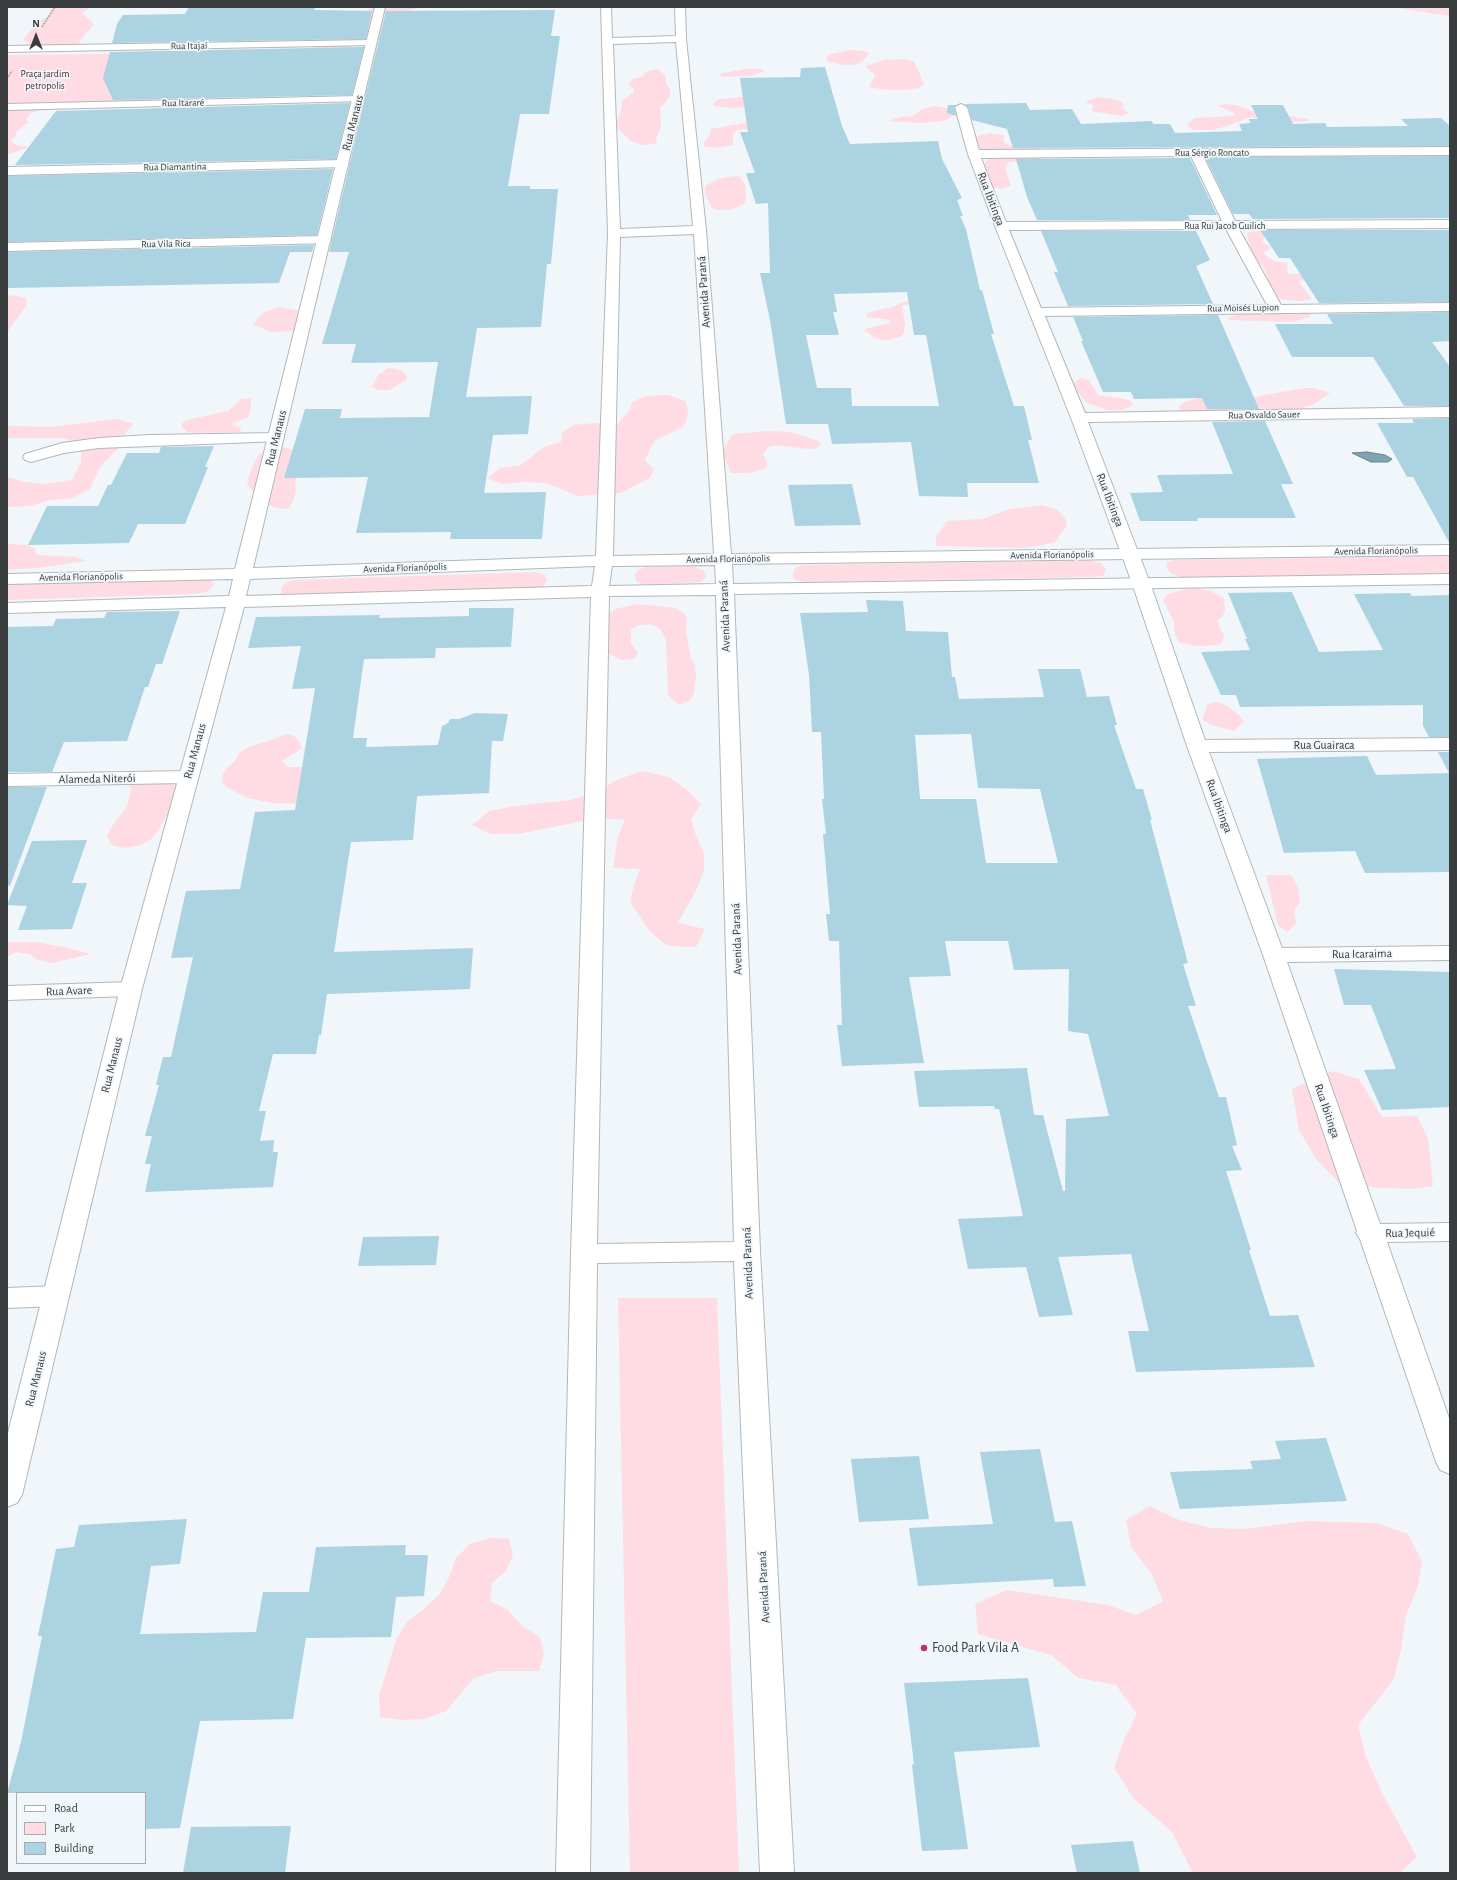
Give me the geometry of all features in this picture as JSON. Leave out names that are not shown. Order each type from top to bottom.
[{"type":"street","name":"Rua Manaus","points":[[7,1495],[131,989],[187,777],[236,602],[359,99],[380,7]]},
{"type":"street","points":[[573,1873],[584,1254],[600,591],[604,561],[614,233],[606,7]]},
{"type":"street","name":"Avenida Paraná","points":[[680,7],[681,39],[700,230],[725,590],[747,1251],[777,1873]]},
{"type":"street","points":[[608,41],[681,39]]},
{"type":"street","name":"Rua Itajaí","points":[[7,49],[371,43]]},
{"type":"street","name":"Rua Itararé","points":[[7,106],[359,99]]},
{"type":"street","name":"Rua Ibitinga","points":[[961,107],[974,154],[1001,226],[1078,418],[1141,583],[1197,746],[1274,955],[1369,1233],[1450,1462]]},
{"type":"street","name":"Rua Sérgio Roncato","points":[[974,154],[1450,151]]},
{"type":"street","points":[[1195,153],[1231,226],[1276,308]]},
{"type":"street","name":"Rua Diamantina","points":[[7,171],[343,164]]},
{"type":"street","name":"Rua Rui Jacob Guilich","points":[[1001,226],[1450,224]]},
{"type":"street","points":[[614,233],[700,230]]},
{"type":"street","name":"Rua Vila Rica","points":[[7,247],[324,240]]},
{"type":"street","name":"Rua Moisés Lupion","points":[[1036,312],[1450,307]]},
{"type":"street","name":"Rua Osvaldo Sauer","points":[[1078,418],[1450,412]]},
{"type":"street","points":[[31,457],[62,448],[99,443],[150,440],[276,438]]},
{"type":"street","name":"Avenida Florianópolis","points":[[7,579],[243,574],[604,561],[1450,550]]},
{"type":"street","points":[[7,608],[600,591],[1450,579]]},
{"type":"street","name":"Rua Guairaca","points":[[1197,746],[1450,744]]},
{"type":"street","name":"Alameda Niterói","points":[[7,780],[187,777]]},
{"type":"street","name":"Rua Icaraima","points":[[1274,955],[1450,953]]},
{"type":"street","name":"Rua Avare","points":[[7,993],[131,989]]},
{"type":"street","name":"Rua Jequié","points":[[1369,1233],[1450,1232]]},
{"type":"street","points":[[584,1254],[747,1251]]},
{"type":"street","points":[[7,1298],[56,1296]]},
{"type":"green space","points":[[53,7],[92,7],[82,13],[94,24],[78,44],[56,47],[33,46],[23,40],[35,24],[47,17]]},
{"type":"green space","points":[[375,7],[418,8],[407,11],[403,14],[381,39],[354,41],[351,45],[352,49],[313,48],[308,45],[313,40],[340,38],[359,14]]},
{"type":"green space","points":[[1395,7],[1450,7],[1450,16],[1398,8]]},
{"type":"green space","points":[[851,50],[864,51],[869,54],[862,62],[854,65],[842,65],[827,61],[827,57],[831,54]]},
{"type":"green space","name":"Praça jardim petropolis","points":[[190,53],[165,104],[7,106],[7,55]]},
{"type":"green space","points":[[904,59],[914,61],[924,84],[919,88],[904,90],[869,87],[875,75],[865,66],[884,60]]},
{"type":"green space","points":[[658,69],[665,75],[666,84],[670,89],[670,95],[666,102],[660,107],[661,127],[656,137],[657,143],[643,145],[631,141],[616,127],[617,121],[621,111],[622,101],[634,92],[633,88],[628,84],[633,79],[644,76],[645,72]]},
{"type":"green space","points":[[744,69],[762,69],[764,71],[747,76],[724,77],[718,74]]},
{"type":"green space","points":[[748,96],[751,107],[732,108],[715,106],[713,104],[717,100]]},
{"type":"green space","points":[[1098,97],[1118,100],[1123,104],[1123,108],[1128,113],[1122,116],[1092,111],[1093,105],[1085,102]]},
{"type":"green space","points":[[1227,104],[1240,106],[1262,115],[1295,117],[1308,119],[1308,121],[1278,122],[1251,117],[1212,130],[1193,130],[1188,126],[1188,124],[1195,118],[1234,116],[1234,113],[1217,105]]},
{"type":"green space","points":[[935,106],[946,108],[952,112],[953,116],[947,120],[924,123],[888,121],[901,117],[913,116],[922,109]]},
{"type":"green space","points":[[7,108],[44,108],[30,114],[26,119],[29,122],[18,130],[15,135],[16,137],[11,140],[15,145],[29,147],[7,155]]},
{"type":"green space","points":[[750,122],[758,128],[738,130],[733,133],[733,145],[715,148],[704,146],[711,129]]},
{"type":"green space","points":[[990,133],[1004,135],[1004,142],[1011,146],[1042,148],[1045,150],[979,149],[975,145],[975,137]]},
{"type":"green space","points":[[1013,156],[1041,157],[1048,161],[1010,162],[1006,166],[1006,171],[1011,186],[1002,189],[990,187],[983,168],[985,163],[988,159]]},
{"type":"green space","points":[[735,176],[740,177],[745,185],[746,198],[744,204],[730,210],[716,210],[712,208],[705,194],[705,186],[721,178]]},
{"type":"green space","points":[[1294,229],[1298,232],[1272,234],[1264,238],[1262,240],[1264,243],[1271,248],[1264,252],[1265,255],[1274,261],[1288,263],[1287,271],[1289,274],[1312,274],[1305,280],[1300,281],[1300,284],[1312,299],[1299,301],[1276,299],[1264,268],[1256,259],[1250,248],[1247,234],[1250,232]]},
{"type":"green space","points":[[13,295],[26,298],[27,305],[7,332],[7,297]]},
{"type":"green space","points":[[911,301],[919,304],[904,305],[902,307],[905,323],[904,333],[901,336],[889,340],[882,340],[875,338],[864,330],[891,323],[889,320],[867,317],[866,314],[869,312],[893,307],[903,302]]},
{"type":"green space","points":[[277,307],[301,311],[296,331],[270,332],[253,324],[263,313]]},
{"type":"green space","points":[[1252,311],[1308,311],[1311,314],[1310,317],[1293,322],[1229,320],[1230,317]]},
{"type":"green space","points":[[388,368],[397,369],[403,372],[407,376],[406,380],[389,390],[379,390],[372,387],[378,375]]},
{"type":"green space","points":[[1081,378],[1089,380],[1098,395],[1125,399],[1131,401],[1133,405],[1123,410],[1107,410],[1085,402],[1073,384]]},
{"type":"green space","points":[[1314,388],[1330,393],[1313,405],[1292,411],[1266,411],[1253,405],[1252,398],[1258,396]]},
{"type":"green space","points":[[668,395],[685,401],[688,409],[687,419],[683,427],[654,441],[645,460],[654,469],[650,478],[621,493],[578,496],[546,483],[524,482],[502,484],[487,478],[500,468],[521,465],[544,447],[561,442],[562,433],[573,425],[595,423],[614,428],[630,410],[632,402],[646,396]]},
{"type":"green space","points":[[1200,397],[1226,408],[1241,412],[1181,413],[1179,406]]},
{"type":"green space","points":[[251,398],[251,408],[248,417],[232,424],[241,428],[240,432],[197,433],[187,432],[182,428],[181,424],[187,420],[228,411],[241,399]]},
{"type":"green space","points":[[116,419],[134,424],[125,433],[123,441],[116,451],[99,469],[89,490],[72,498],[50,500],[30,506],[7,507],[7,477],[25,482],[45,484],[72,480],[81,462],[81,452],[79,443],[63,438],[7,438],[7,426],[50,427]]},
{"type":"green space","points":[[769,431],[791,432],[819,441],[821,444],[817,448],[809,449],[775,445],[769,447],[763,454],[767,462],[767,466],[764,469],[749,473],[731,473],[722,452],[733,434]]},
{"type":"green space","points":[[283,447],[292,450],[298,459],[299,470],[295,482],[296,492],[288,509],[277,508],[262,502],[247,484],[251,469],[259,455],[265,451]]},
{"type":"green space","points":[[1043,505],[1058,510],[1065,518],[1067,526],[1055,542],[1039,546],[1019,548],[936,546],[936,537],[947,521],[982,519],[1010,509]]},
{"type":"green space","points":[[7,544],[28,545],[35,549],[37,555],[76,557],[86,561],[37,568],[7,570]]},
{"type":"green space","points":[[1450,556],[1450,574],[1181,577],[1170,573],[1167,568],[1167,562],[1175,560]]},
{"type":"green space","points":[[1089,560],[1101,563],[1106,570],[1103,576],[804,582],[794,579],[793,573],[795,568],[803,565]]},
{"type":"green space","points":[[693,566],[703,570],[706,576],[702,582],[645,585],[636,581],[635,575],[638,570],[646,567]]},
{"type":"green space","points":[[535,572],[545,575],[547,581],[543,587],[289,597],[281,594],[281,588],[286,582],[295,580]]},
{"type":"green space","points":[[203,577],[212,580],[213,586],[207,592],[195,594],[7,600],[7,583]]},
{"type":"green space","points":[[1192,588],[1211,591],[1224,599],[1225,611],[1222,617],[1217,621],[1224,636],[1223,641],[1219,645],[1199,646],[1180,643],[1175,635],[1174,621],[1163,600],[1167,595],[1174,592]]},
{"type":"green space","points":[[637,604],[676,608],[684,613],[687,619],[686,632],[691,659],[695,665],[696,678],[694,693],[690,700],[680,705],[672,700],[668,694],[666,640],[660,629],[651,624],[639,625],[631,629],[631,643],[638,653],[634,659],[621,660],[605,652],[607,615],[615,609]]},
{"type":"green space","points":[[1217,702],[1226,705],[1244,721],[1234,731],[1215,726],[1202,720],[1208,704]]},
{"type":"green space","points":[[286,734],[294,736],[300,742],[301,749],[282,761],[288,767],[304,767],[314,804],[273,803],[248,798],[228,788],[222,782],[223,774],[235,761],[239,753],[249,747]]},
{"type":"green space","points":[[642,771],[669,777],[686,789],[701,804],[691,820],[704,854],[704,871],[697,888],[678,923],[705,929],[696,947],[668,946],[650,932],[630,902],[640,869],[613,868],[618,836],[625,820],[598,818],[518,834],[491,834],[472,825],[489,811],[515,806],[571,800],[595,792],[617,780]]},
{"type":"green space","points":[[173,782],[182,785],[173,806],[153,838],[141,845],[124,848],[112,845],[107,837],[110,829],[127,806],[131,790],[128,783]]},
{"type":"green space","points":[[1266,875],[1291,875],[1298,888],[1300,902],[1294,910],[1296,923],[1288,932],[1278,926]]},
{"type":"green space","points":[[7,942],[35,942],[91,954],[52,963],[38,960],[29,954],[16,952],[7,957]]},
{"type":"green space","points":[[1332,1071],[1359,1079],[1382,1117],[1417,1116],[1428,1138],[1433,1186],[1410,1189],[1342,1186],[1316,1159],[1299,1130],[1292,1089]]},
{"type":"green space","points":[[618,1298],[717,1298],[739,1873],[630,1873]]},
{"type":"green space","points":[[1150,1506],[1179,1520],[1211,1528],[1244,1529],[1305,1521],[1376,1523],[1408,1534],[1422,1561],[1418,1586],[1406,1615],[1401,1650],[1394,1679],[1358,1725],[1366,1757],[1382,1793],[1417,1857],[1400,1873],[1193,1873],[1172,1832],[1134,1799],[1114,1768],[1124,1740],[1137,1714],[1116,1685],[1078,1678],[1051,1655],[978,1634],[975,1604],[1007,1590],[1108,1605],[1136,1615],[1163,1601],[1152,1575],[1131,1547],[1126,1520]]},
{"type":"green space","points":[[490,1538],[509,1539],[513,1555],[506,1571],[492,1583],[490,1601],[508,1610],[523,1627],[540,1637],[544,1654],[539,1671],[496,1671],[474,1678],[446,1711],[424,1719],[402,1720],[380,1717],[379,1696],[396,1640],[407,1622],[423,1610],[440,1594],[450,1575],[456,1558],[470,1544]]},
{"type":"water","points":[[1367,452],[1385,455],[1392,459],[1388,462],[1371,462],[1352,453]]},
{"type":"building","points":[[189,7],[315,7],[314,10],[372,11],[366,39],[112,43],[117,24],[123,15],[185,14]]},
{"type":"building","points":[[555,10],[551,36],[560,36],[549,114],[520,114],[508,186],[530,186],[530,189],[558,189],[551,264],[547,264],[541,327],[477,328],[466,397],[532,396],[528,434],[493,435],[484,493],[546,492],[542,539],[450,539],[451,532],[356,533],[368,477],[284,478],[305,409],[342,409],[340,418],[429,417],[438,362],[351,363],[356,344],[322,344],[349,252],[329,252],[386,11]]},
{"type":"building","points":[[364,47],[352,95],[113,100],[103,78],[110,52]]},
{"type":"building","points":[[825,67],[842,126],[850,144],[938,141],[942,159],[962,198],[957,200],[963,216],[960,216],[966,229],[980,290],[982,290],[994,334],[991,334],[1014,406],[1024,406],[1032,440],[1028,440],[1039,483],[967,483],[968,497],[919,496],[911,442],[832,444],[828,424],[786,424],[770,320],[760,273],[770,273],[768,203],[756,204],[746,173],[755,173],[740,132],[748,132],[740,78],[800,77],[801,68]],"holes":[[[907,292],[914,335],[926,335],[939,406],[852,406],[851,388],[817,388],[806,335],[839,335],[833,312],[837,312],[834,294]]]},
{"type":"building","points":[[350,103],[336,159],[15,165],[56,111]]},
{"type":"building","points":[[1026,103],[1030,110],[1072,109],[1081,124],[1152,121],[1153,124],[1170,124],[1175,133],[1242,131],[1239,124],[1250,123],[1249,119],[1258,119],[1251,105],[1283,105],[1293,124],[1325,123],[1327,127],[1408,126],[1401,119],[1441,118],[1450,126],[1450,146],[1013,148],[1007,129],[972,120],[968,107],[965,104]]},
{"type":"building","points":[[948,105],[956,105],[954,107],[956,116],[947,113]]},
{"type":"building","points":[[1450,156],[1450,218],[1253,219],[1249,214],[1233,214],[1205,157]]},
{"type":"building","points":[[1190,158],[1217,215],[1188,215],[1190,220],[1037,220],[1027,197],[1016,159]]},
{"type":"building","points":[[333,169],[317,235],[7,242],[7,176]]},
{"type":"building","points":[[1260,230],[1450,230],[1450,302],[1319,303],[1290,258],[1279,258]]},
{"type":"building","points":[[1041,231],[1196,231],[1210,260],[1196,266],[1213,304],[1068,306],[1054,272],[1058,272]]},
{"type":"building","points":[[314,245],[312,252],[290,252],[279,283],[7,288],[7,252]]},
{"type":"building","points":[[1450,312],[1450,341],[1432,342],[1450,367],[1450,406],[1404,406],[1373,357],[1292,357],[1275,324],[1333,324],[1327,314]]},
{"type":"building","points":[[1218,315],[1259,409],[1207,409],[1202,398],[1134,399],[1131,392],[1103,392],[1081,341],[1083,341],[1073,317]]},
{"type":"building","points":[[1450,418],[1450,544],[1413,477],[1407,477],[1377,423],[1414,423],[1412,419]]},
{"type":"building","points":[[1265,421],[1293,484],[1281,484],[1296,518],[1197,518],[1198,521],[1140,521],[1130,493],[1163,492],[1157,475],[1233,474],[1212,422]]},
{"type":"building","points":[[214,446],[205,467],[208,467],[185,524],[138,524],[129,543],[28,545],[47,506],[98,506],[108,485],[111,485],[127,453],[159,453],[161,447]]},
{"type":"building","points":[[852,484],[861,525],[795,526],[788,485]]},
{"type":"building","points":[[1292,592],[1319,652],[1383,650],[1354,594],[1410,593],[1412,596],[1450,595],[1450,737],[1429,737],[1423,726],[1423,705],[1240,707],[1236,695],[1221,695],[1201,652],[1250,650],[1228,593]]},
{"type":"building","points":[[866,600],[903,601],[906,631],[948,632],[952,677],[955,677],[959,699],[1044,697],[1038,669],[1080,669],[1087,697],[1109,696],[1117,725],[1114,725],[1136,789],[1143,789],[1152,820],[1150,820],[1188,963],[1183,964],[1196,1006],[1188,1006],[1219,1097],[1226,1097],[1237,1145],[1232,1146],[1242,1170],[1226,1171],[1251,1250],[1249,1250],[1270,1316],[1298,1315],[1315,1367],[1136,1372],[1128,1331],[1149,1331],[1131,1254],[1058,1257],[1073,1315],[1039,1317],[1026,1267],[968,1269],[958,1219],[1023,1216],[999,1109],[995,1109],[994,1106],[919,1107],[914,1071],[1027,1068],[1034,1115],[1043,1115],[1063,1191],[1065,1191],[1066,1119],[1109,1116],[1088,1034],[1068,1031],[1069,969],[1014,970],[1008,941],[945,941],[951,976],[909,977],[924,1063],[842,1066],[837,1025],[842,1025],[839,941],[829,941],[826,914],[830,914],[823,834],[826,834],[822,799],[824,799],[821,732],[812,732],[809,675],[800,613],[868,612]],"holes":[[[971,734],[978,788],[1040,789],[1058,863],[986,863],[976,799],[920,799],[915,735]]]},
{"type":"building","points":[[469,608],[514,608],[511,647],[436,648],[435,658],[364,659],[353,738],[367,738],[366,747],[438,745],[442,726],[448,723],[450,719],[459,719],[475,713],[508,714],[503,741],[492,741],[489,793],[417,796],[413,840],[351,842],[334,952],[473,948],[470,989],[327,994],[321,1035],[319,1035],[316,1054],[273,1054],[259,1111],[266,1111],[260,1141],[274,1140],[273,1152],[278,1152],[273,1187],[145,1192],[151,1164],[145,1164],[152,1136],[145,1136],[159,1085],[156,1085],[163,1057],[171,1057],[193,957],[171,958],[186,891],[240,889],[255,812],[295,810],[315,688],[292,689],[301,646],[248,648],[256,617],[380,615],[379,618],[469,616]]},
{"type":"building","points":[[180,611],[162,664],[156,664],[148,687],[145,687],[127,741],[64,742],[52,772],[7,772],[7,627],[53,626],[56,619],[104,618],[107,612]]},
{"type":"building","points":[[1438,752],[1450,752],[1450,872],[1365,873],[1355,851],[1284,853],[1257,759],[1367,756],[1376,775],[1449,773]]},
{"type":"building","points":[[7,787],[47,787],[10,886],[7,885]]},
{"type":"building","points":[[87,840],[72,883],[87,883],[72,929],[18,930],[27,906],[7,905],[32,841]]},
{"type":"building","points":[[1334,969],[1450,972],[1450,1107],[1382,1110],[1364,1070],[1396,1069],[1371,1005],[1344,1005]]},
{"type":"building","points":[[439,1236],[436,1265],[358,1266],[363,1237]]},
{"type":"building","points":[[1326,1438],[1347,1501],[1180,1509],[1170,1472],[1253,1469],[1250,1461],[1281,1459],[1275,1441]]},
{"type":"building","points":[[1040,1449],[1055,1522],[1072,1521],[1086,1586],[1054,1587],[1053,1579],[918,1586],[909,1528],[993,1524],[980,1452]]},
{"type":"building","points":[[919,1456],[929,1519],[859,1522],[851,1459]]},
{"type":"building","points":[[187,1519],[180,1564],[151,1566],[140,1634],[256,1632],[263,1592],[309,1592],[316,1547],[406,1545],[405,1555],[428,1555],[424,1596],[396,1597],[391,1637],[306,1638],[293,1719],[200,1721],[180,1828],[146,1829],[146,1792],[7,1793],[21,1742],[42,1636],[38,1636],[56,1549],[74,1547],[79,1525]]},
{"type":"building","points":[[1028,1678],[1040,1747],[954,1752],[968,1849],[922,1851],[912,1765],[914,1764],[904,1683]]},
{"type":"building","points":[[291,1826],[285,1873],[183,1873],[191,1827]]},
{"type":"building","points":[[1133,1841],[1140,1873],[1077,1873],[1071,1845]]},
{"type":"place","name":"Food Park Vila A","points":[[924,1648]]}]
